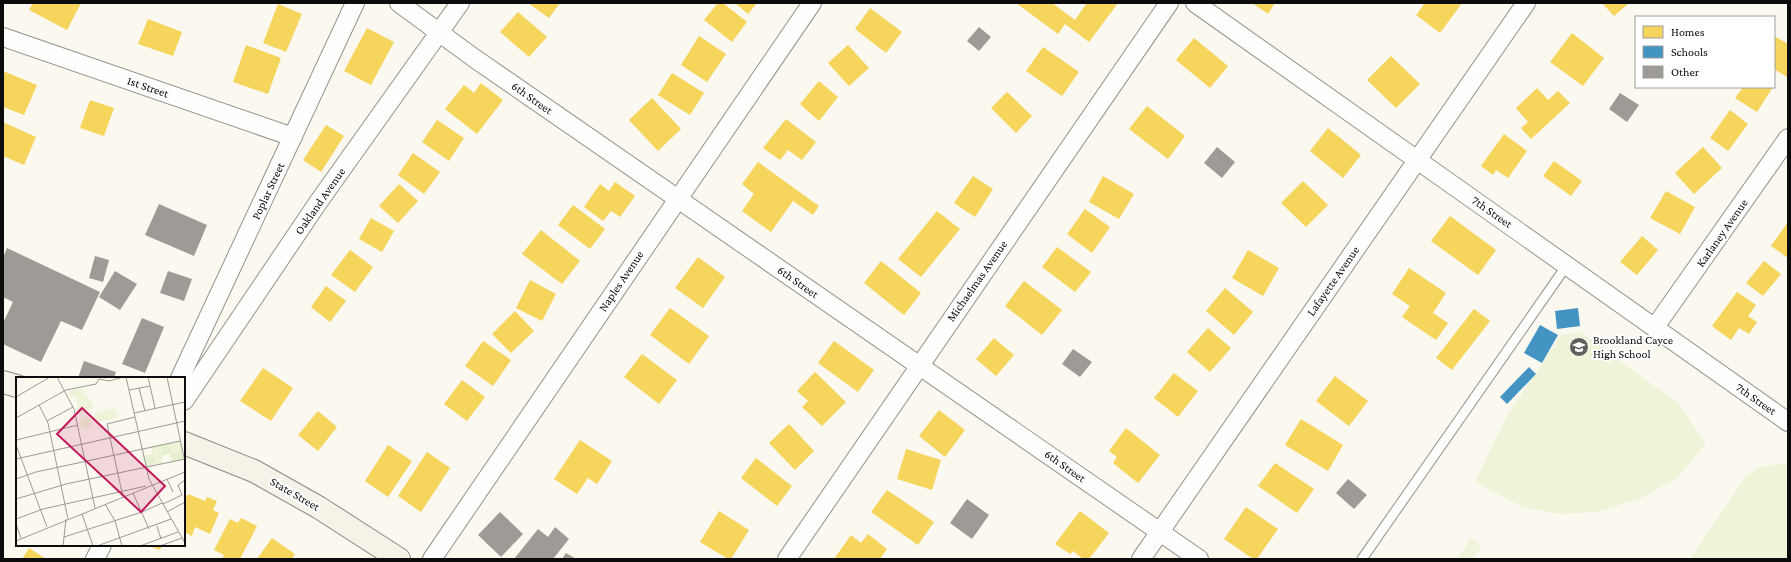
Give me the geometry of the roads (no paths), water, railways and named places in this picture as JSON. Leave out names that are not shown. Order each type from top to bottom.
[{"type":"main road","points":[[3,382],[16,386]]},
{"type":"main road","name":"State Street","points":[[185,443],[254,471],[318,507],[399,559]]},
{"type":"street","name":"Poplar Street","points":[[180,377],[355,3]]},
{"type":"street","name":"6th Street","points":[[399,3],[677,198],[1199,559]]},
{"type":"street","name":"Oakland Avenue","points":[[185,400],[317,204],[460,3]]},
{"type":"street","name":"Naples Avenue","points":[[432,559],[677,198],[812,3]]},
{"type":"street","name":"Michaelmas Avenue","points":[[787,559],[1169,3]]},
{"type":"street","name":"7th Street","points":[[1195,3],[1788,422]]},
{"type":"street","name":"Lafayette Avenue","points":[[1141,559],[1526,3]]},
{"type":"street","name":"1st Street","points":[[3,37],[293,137]]},
{"type":"street","name":"Karlaney Avenue","points":[[1655,327],[1788,138]]},
{"type":"street","points":[[95,559],[102,546]]},
{"type":"lane","points":[[1362,559],[1567,265]]},
{"type":"place","name":"Brookland Cayce High School","points":[[1579,347]]}]
